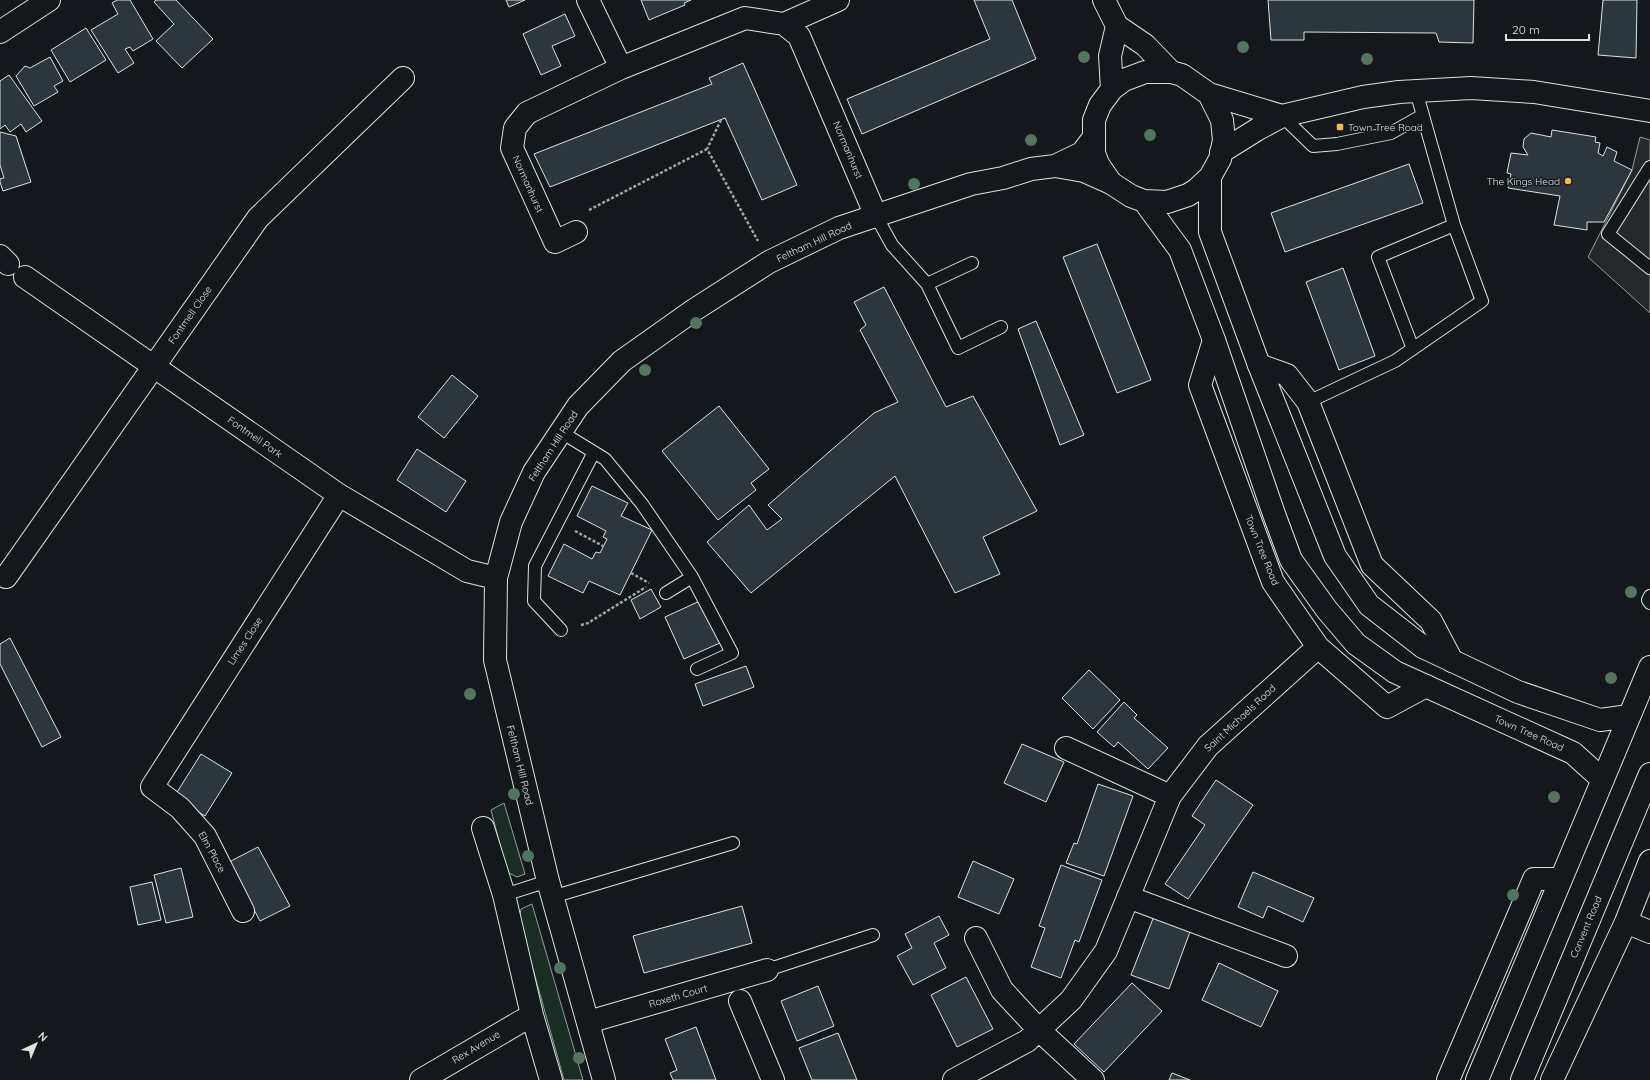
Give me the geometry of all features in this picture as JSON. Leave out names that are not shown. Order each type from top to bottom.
[{"type":"street","points":[[0,32],[49,0]]},
{"type":"street","points":[[588,0],[621,68]]},
{"type":"street","points":[[784,24],[838,0]]},
{"type":"street","points":[[1104,0],[1117,26],[1145,45],[1171,72]]},
{"type":"street","name":"Normanhurst","points":[[576,232],[554,242],[512,148],[515,128],[527,113],[621,68],[745,18],[784,24],[799,36],[876,216]]},
{"type":"street","points":[[1112,89],[1110,56],[1117,26]]},
{"type":"street","points":[[1209,94],[1222,120],[1224,140],[1220,159],[1210,177],[1196,190],[1188,195],[1167,202],[1144,201],[1131,196],[1112,183],[1098,164],[1094,153],[1094,120],[1100,105],[1112,89],[1124,80],[1145,72],[1171,72],[1182,75],[1209,94],[1282,116]]},
{"type":"street","name":"Fontmell Close","points":[[6,577],[258,218],[403,78]]},
{"type":"street","points":[[1221,152],[1282,116],[1363,97],[1416,91],[1470,88],[1534,92],[1650,111]]},
{"type":"street","name":"Feltham Hill Road","points":[[1054,166],[1082,153],[1094,138]]},
{"type":"street","name":"Feltham Hill Road","points":[[604,1080],[550,889],[495,660],[496,578],[511,522],[534,472],[578,406],[622,361],[694,310],[769,262],[839,228],[971,184],[1003,178],[1031,169],[1054,166],[1084,171],[1112,183]]},
{"type":"street","points":[[1210,177],[1210,232],[1259,365],[1335,556],[1369,605],[1423,647],[1518,692],[1600,720],[1629,716]]},
{"type":"street","name":"Town Tree Road","points":[[1144,201],[1180,250],[1214,340],[1291,560],[1327,610],[1356,644],[1395,672],[1573,753],[1603,780]]},
{"type":"street","name":"Fontmell Park","points":[[11,266],[153,367],[339,495],[467,571],[496,578]]},
{"type":"street","name":"Town Tree Road","points":[[1214,340],[1200,385],[1273,582],[1318,648],[1388,706],[1426,686]]},
{"type":"street","points":[[1259,365],[1287,375],[1308,402],[1372,565],[1431,621],[1452,661]]},
{"type":"street","name":"Limes Close","points":[[152,787],[339,495]]},
{"type":"street","name":"Saint Michaels Road","points":[[954,1080],[1027,1041],[1071,1000],[1106,951],[1170,796],[1208,746],[1318,648]]},
{"type":"street","points":[[1477,1080],[1650,667]]},
{"type":"street","points":[[1066,748],[1170,796]]},
{"type":"street","name":"Convent Road","points":[[1522,1080],[1650,774]]},
{"type":"street","name":"Elm Place","points":[[152,787],[180,808],[205,836],[243,911]]},
{"type":"street","points":[[483,828],[504,895],[532,1015],[551,1080]]},
{"type":"street","points":[[1552,1080],[1626,922],[1650,861]]},
{"type":"street","points":[[1448,1080],[1534,879],[1560,879]]},
{"type":"street","points":[[1128,897],[1286,956]]},
{"type":"street","points":[[1626,922],[1650,932]]},
{"type":"street","points":[[976,938],[1002,990],[1039,1030],[1093,1080]]},
{"type":"street","name":"Roxeth Court","points":[[588,1022],[767,970]]},
{"type":"street","points":[[740,1001],[772,1080]]},
{"type":"street","name":"Rex Avenue","points":[[421,1080],[532,1015]]},
{"type":"lane","points":[[1308,402],[1395,361],[1482,301],[1454,225],[1416,91]]},
{"type":"lane","points":[[1282,116],[1313,146],[1337,144],[1391,133],[1423,115]]},
{"type":"lane","points":[[1650,166],[1608,234],[1650,268]]},
{"type":"lane","points":[[876,216],[892,246],[927,284],[958,348],[1002,327]]},
{"type":"lane","points":[[1413,349],[1378,257],[1454,225]]},
{"type":"lane","points":[[927,284],[972,263]]},
{"type":"lane","points":[[561,432],[605,459],[642,504],[692,577],[732,653],[697,669]]},
{"type":"lane","points":[[561,630],[534,601],[535,566],[594,452]]},
{"type":"lane","points":[[666,593],[692,577]]},
{"type":"lane","points":[[1650,596],[1648,600],[1650,603]]},
{"type":"lane","points":[[504,895],[550,889],[733,842]]},
{"type":"lane","points":[[767,970],[873,935]]},
{"type":"path","points":[[576,232],[578,216],[707,149],[721,120]]},
{"type":"path","points":[[707,149],[743,212],[769,262]]},
{"type":"path","points":[[558,522],[603,546]]},
{"type":"path","points":[[561,630],[588,623],[651,584],[631,573]]},
{"type":"green space","points":[[504,803],[525,874],[517,877],[507,872],[491,810]]},
{"type":"green space","points":[[532,904],[583,1080],[564,1080],[519,919],[521,909]]},
{"type":"shaded area","points":[[1640,137],[1650,140],[1650,313],[1588,257],[1632,170]]},
{"type":"building","points":[[117,0],[130,0],[153,39],[133,51],[130,47],[125,49],[134,63],[118,73],[91,30],[118,14],[112,3]]},
{"type":"building","points":[[156,0],[176,0],[213,39],[182,68],[156,41],[174,24],[154,2]]},
{"type":"building","points":[[506,0],[525,0],[509,7]]},
{"type":"building","points":[[641,0],[691,0],[684,3],[685,5],[649,20]]},
{"type":"building","points":[[974,0],[1012,0],[1036,59],[862,134],[847,99],[990,39]]},
{"type":"building","points":[[1268,0],[1474,0],[1473,43],[1439,42],[1436,33],[1304,32],[1304,40],[1271,40]]},
{"type":"building","points":[[1603,0],[1637,0],[1636,58],[1598,55]]},
{"type":"building","points":[[565,14],[575,36],[552,46],[561,66],[541,75],[523,34]]},
{"type":"building","points":[[86,28],[106,60],[70,82],[51,50]]},
{"type":"building","points":[[50,57],[63,81],[54,86],[58,92],[34,106],[16,76],[25,66],[30,68]]},
{"type":"building","points":[[743,63],[797,185],[762,200],[725,118],[550,187],[534,154],[712,84],[709,78]]},
{"type":"building","points":[[9,75],[42,121],[26,132],[21,124],[10,132],[5,125],[0,129],[0,81]]},
{"type":"building","name":"The Kings Head","points":[[1552,130],[1596,137],[1595,142],[1600,143],[1598,153],[1603,156],[1607,147],[1617,152],[1614,161],[1632,170],[1604,222],[1587,222],[1587,230],[1554,225],[1560,196],[1508,188],[1511,174],[1507,173],[1511,153],[1528,155],[1523,147],[1524,139],[1531,133],[1551,137]]},
{"type":"building","points":[[0,132],[16,136],[31,182],[3,191],[0,182],[0,179],[4,178],[0,165]]},
{"type":"building","points":[[1409,164],[1423,203],[1285,252],[1271,213]]},
{"type":"building","points":[[1097,244],[1151,380],[1117,393],[1063,257]]},
{"type":"building","points":[[1343,268],[1375,356],[1339,370],[1306,282]]},
{"type":"building","points":[[884,287],[946,407],[973,396],[1037,511],[983,537],[1000,574],[955,593],[895,476],[751,593],[707,542],[749,505],[767,530],[782,519],[768,505],[874,413],[898,402],[860,330],[866,325],[854,302]]},
{"type":"building","points":[[1036,321],[1084,435],[1060,445],[1018,329]]},
{"type":"building","points":[[452,375],[478,396],[444,438],[418,417]]},
{"type":"building","points":[[719,406],[769,469],[751,483],[756,490],[718,520],[662,451]]},
{"type":"building","points":[[417,449],[466,481],[446,512],[397,480]]},
{"type":"building","points":[[592,486],[628,503],[621,516],[652,530],[620,595],[589,581],[583,593],[548,576],[564,544],[592,559],[596,552],[600,553],[607,539],[603,537],[606,531],[577,516]]},
{"type":"building","points":[[651,589],[661,607],[640,619],[631,600]]},
{"type":"building","points":[[702,600],[722,642],[684,659],[665,617]]},
{"type":"building","points":[[10,638],[61,737],[42,747],[0,664],[0,644]]},
{"type":"building","points":[[746,666],[754,687],[703,706],[695,684]]},
{"type":"building","points":[[1089,670],[1120,700],[1093,729],[1062,698]]},
{"type":"building","points":[[1124,702],[1137,715],[1134,718],[1168,748],[1148,769],[1118,742],[1114,747],[1097,732]]},
{"type":"building","points":[[1022,744],[1064,762],[1046,802],[1004,783]]},
{"type":"building","points":[[201,754],[232,773],[205,816],[174,797]]},
{"type":"building","points":[[1216,780],[1253,805],[1188,899],[1165,884],[1205,825],[1192,816]]},
{"type":"building","points":[[1098,784],[1133,796],[1104,876],[1066,863],[1074,843],[1077,844]]},
{"type":"building","points":[[258,847],[290,906],[260,921],[229,862]]},
{"type":"building","points":[[973,861],[1014,879],[999,914],[958,897]]},
{"type":"building","points":[[1061,865],[1102,880],[1079,942],[1075,940],[1061,978],[1031,967],[1045,928],[1039,926]]},
{"type":"building","points":[[181,868],[193,917],[166,923],[154,875]]},
{"type":"building","points":[[1253,872],[1314,898],[1303,922],[1268,906],[1263,918],[1238,907]]},
{"type":"building","points":[[152,882],[161,920],[138,925],[130,887]]},
{"type":"building","points":[[742,906],[752,943],[644,973],[633,936]]},
{"type":"building","points":[[939,916],[949,935],[934,943],[946,968],[913,985],[897,956],[912,948],[905,934]]},
{"type":"building","points":[[1154,916],[1191,929],[1169,989],[1131,975]]},
{"type":"building","points":[[1219,963],[1278,991],[1261,1027],[1202,1000]]},
{"type":"building","points":[[966,977],[993,1029],[957,1047],[931,995]]},
{"type":"building","points":[[1132,983],[1162,1011],[1104,1072],[1074,1044]]},
{"type":"building","points":[[818,986],[834,1026],[797,1041],[781,1001]]},
{"type":"building","points":[[696,1027],[716,1080],[673,1080],[670,1073],[677,1070],[665,1039]]},
{"type":"building","points":[[838,1033],[857,1080],[812,1080],[799,1048]]},
{"type":"building","points":[[1172,1073],[1190,1080],[1169,1080]]},
{"type":"place","name":"Town Tree Road","points":[[1340,127]]},
{"type":"place","name":"The Kings Head","points":[[1568,181]]}]
